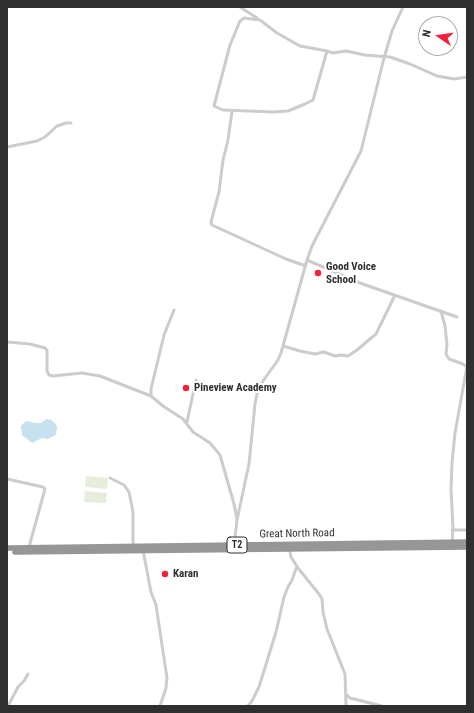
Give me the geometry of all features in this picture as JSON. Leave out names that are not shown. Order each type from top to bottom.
[{"type":"highway","name":"Great North Road","points":[[452,545],[467,542]]},
{"type":"highway","name":"Great North Road","points":[[7,552],[28,550],[233,547],[452,545],[467,547]]},
{"type":"highway","name":"Great North Road","points":[[7,548],[28,550]]},
{"type":"street","points":[[240,7],[293,43],[308,48],[336,53],[346,51],[397,59],[437,76],[454,79],[467,77]]},
{"type":"street","points":[[233,547],[249,464],[257,394],[263,381],[278,360],[312,246],[361,151],[384,58],[392,31],[402,7]]},
{"type":"street","points":[[260,20],[242,18],[230,45],[214,106],[222,110],[273,112],[288,111],[313,100],[327,51]]},
{"type":"street","points":[[232,110],[228,140],[222,160],[219,192],[210,222],[218,228],[286,259],[306,266]]},
{"type":"street","points":[[7,147],[37,141],[45,137],[58,126],[71,123]]},
{"type":"street","points":[[307,260],[360,283],[457,317]]},
{"type":"street","points":[[283,346],[315,354],[324,352],[335,356],[348,356],[376,334],[380,329],[382,321],[395,294]]},
{"type":"street","points":[[151,396],[151,389],[164,335],[174,310]]},
{"type":"street","points":[[441,312],[445,326],[447,345],[446,354],[449,359],[467,367],[455,433],[452,463],[450,490],[452,545]]},
{"type":"street","points":[[7,342],[30,344],[45,348],[47,354],[47,371],[51,376],[82,373],[100,376],[151,396],[187,422],[193,432],[210,443],[220,455],[237,520]]},
{"type":"street","points":[[187,422],[196,380]]},
{"type":"street","points":[[110,478],[124,485],[129,492],[134,512],[133,549]]},
{"type":"street","points":[[7,479],[43,487],[45,489],[28,550]]},
{"type":"street","points":[[452,530],[467,530]]},
{"type":"street","points":[[288,547],[297,566],[322,599],[327,629],[345,674],[347,696],[346,706]]},
{"type":"street","points":[[143,548],[151,592],[156,605],[167,678],[166,688],[160,706]]},
{"type":"street","points":[[248,706],[259,687],[276,632],[284,597],[297,566]]},
{"type":"street","points":[[8,706],[18,687],[28,674]]},
{"type":"street","points":[[347,696],[382,706]]},
{"type":"green space","points":[[86,476],[108,478],[107,489],[85,487]]},
{"type":"green space","points":[[85,491],[107,493],[106,503],[84,502]]},
{"type":"water","points":[[46,419],[55,423],[57,427],[56,435],[47,439],[42,438],[32,443],[22,435],[21,426],[26,421],[41,423]]},
{"type":"place","name":"Good Voice School","points":[[318,273]]},
{"type":"place","name":"Pineview Academy","points":[[186,388]]},
{"type":"place","name":"Karan","points":[[165,574]]}]
